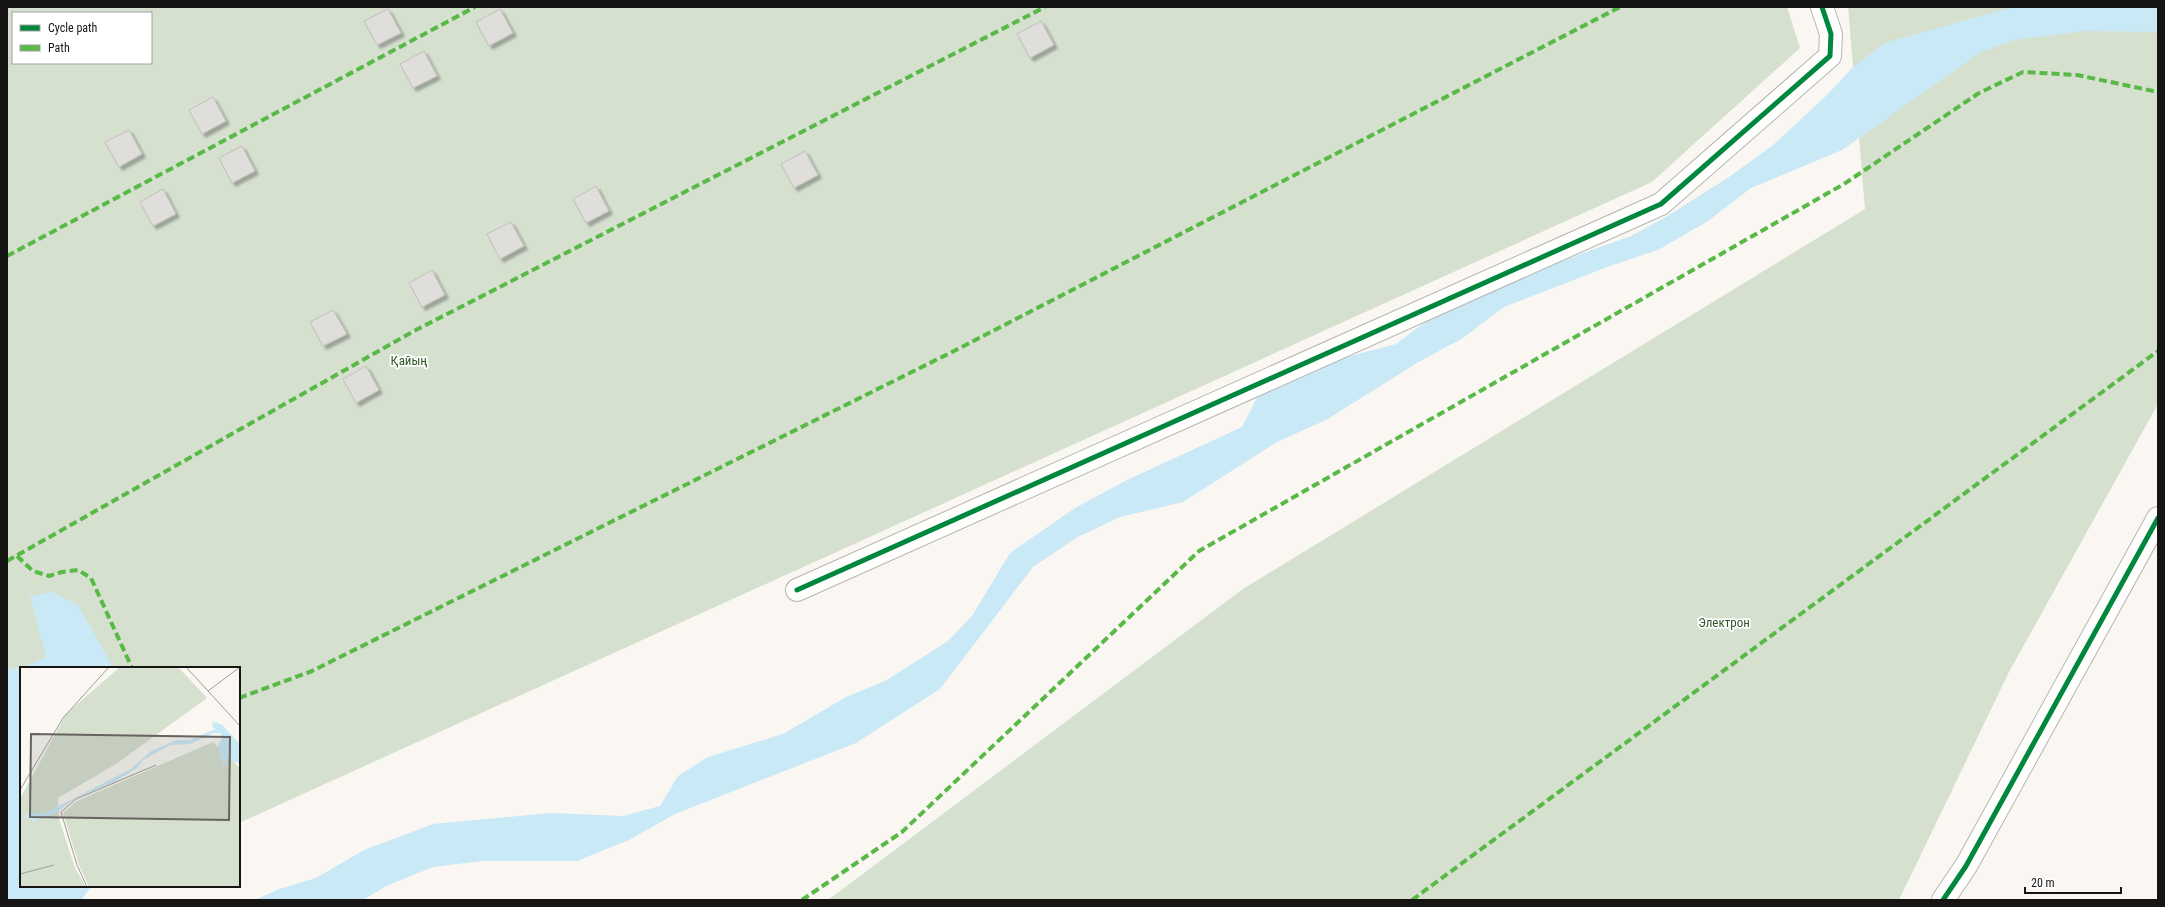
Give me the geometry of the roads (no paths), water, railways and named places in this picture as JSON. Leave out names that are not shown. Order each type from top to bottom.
[{"type":"street","points":[[797,590],[1661,204],[1830,56],[1832,34],[1822,7]]},
{"type":"street","points":[[1943,900],[1966,866],[2158,518]]},
{"type":"water","points":[[2012,7],[2158,7],[2158,32],[2084,31],[2015,40],[1981,52],[1842,150],[1751,188],[1708,221],[1660,249],[1610,266],[1504,307],[1463,338],[1417,363],[1326,420],[1277,442],[1183,502],[1120,517],[1076,538],[1033,567],[940,689],[856,743],[675,814],[629,840],[577,861],[483,861],[433,867],[386,886],[363,900],[255,900],[279,889],[316,878],[364,850],[433,824],[551,813],[623,816],[660,806],[678,776],[708,757],[783,734],[846,697],[885,681],[948,641],[972,616],[1010,553],[1075,508],[1127,480],[1242,427],[1260,392],[1290,372],[1396,344],[1451,303],[1525,269],[1561,261],[1631,236],[1666,217],[1729,177],[1772,146],[1828,94],[1853,67],[1885,43]]},
{"type":"water","points":[[53,592],[78,605],[111,663],[111,667],[23,667],[46,657],[30,596]]},
{"type":"water","points":[[20,668],[20,887],[91,887],[83,897],[84,900],[7,900],[7,669]]},
{"type":"park label","name":"Қайың","points":[[409,360]]},
{"type":"park label","name":"Электрон","points":[[1724,622]]}]
